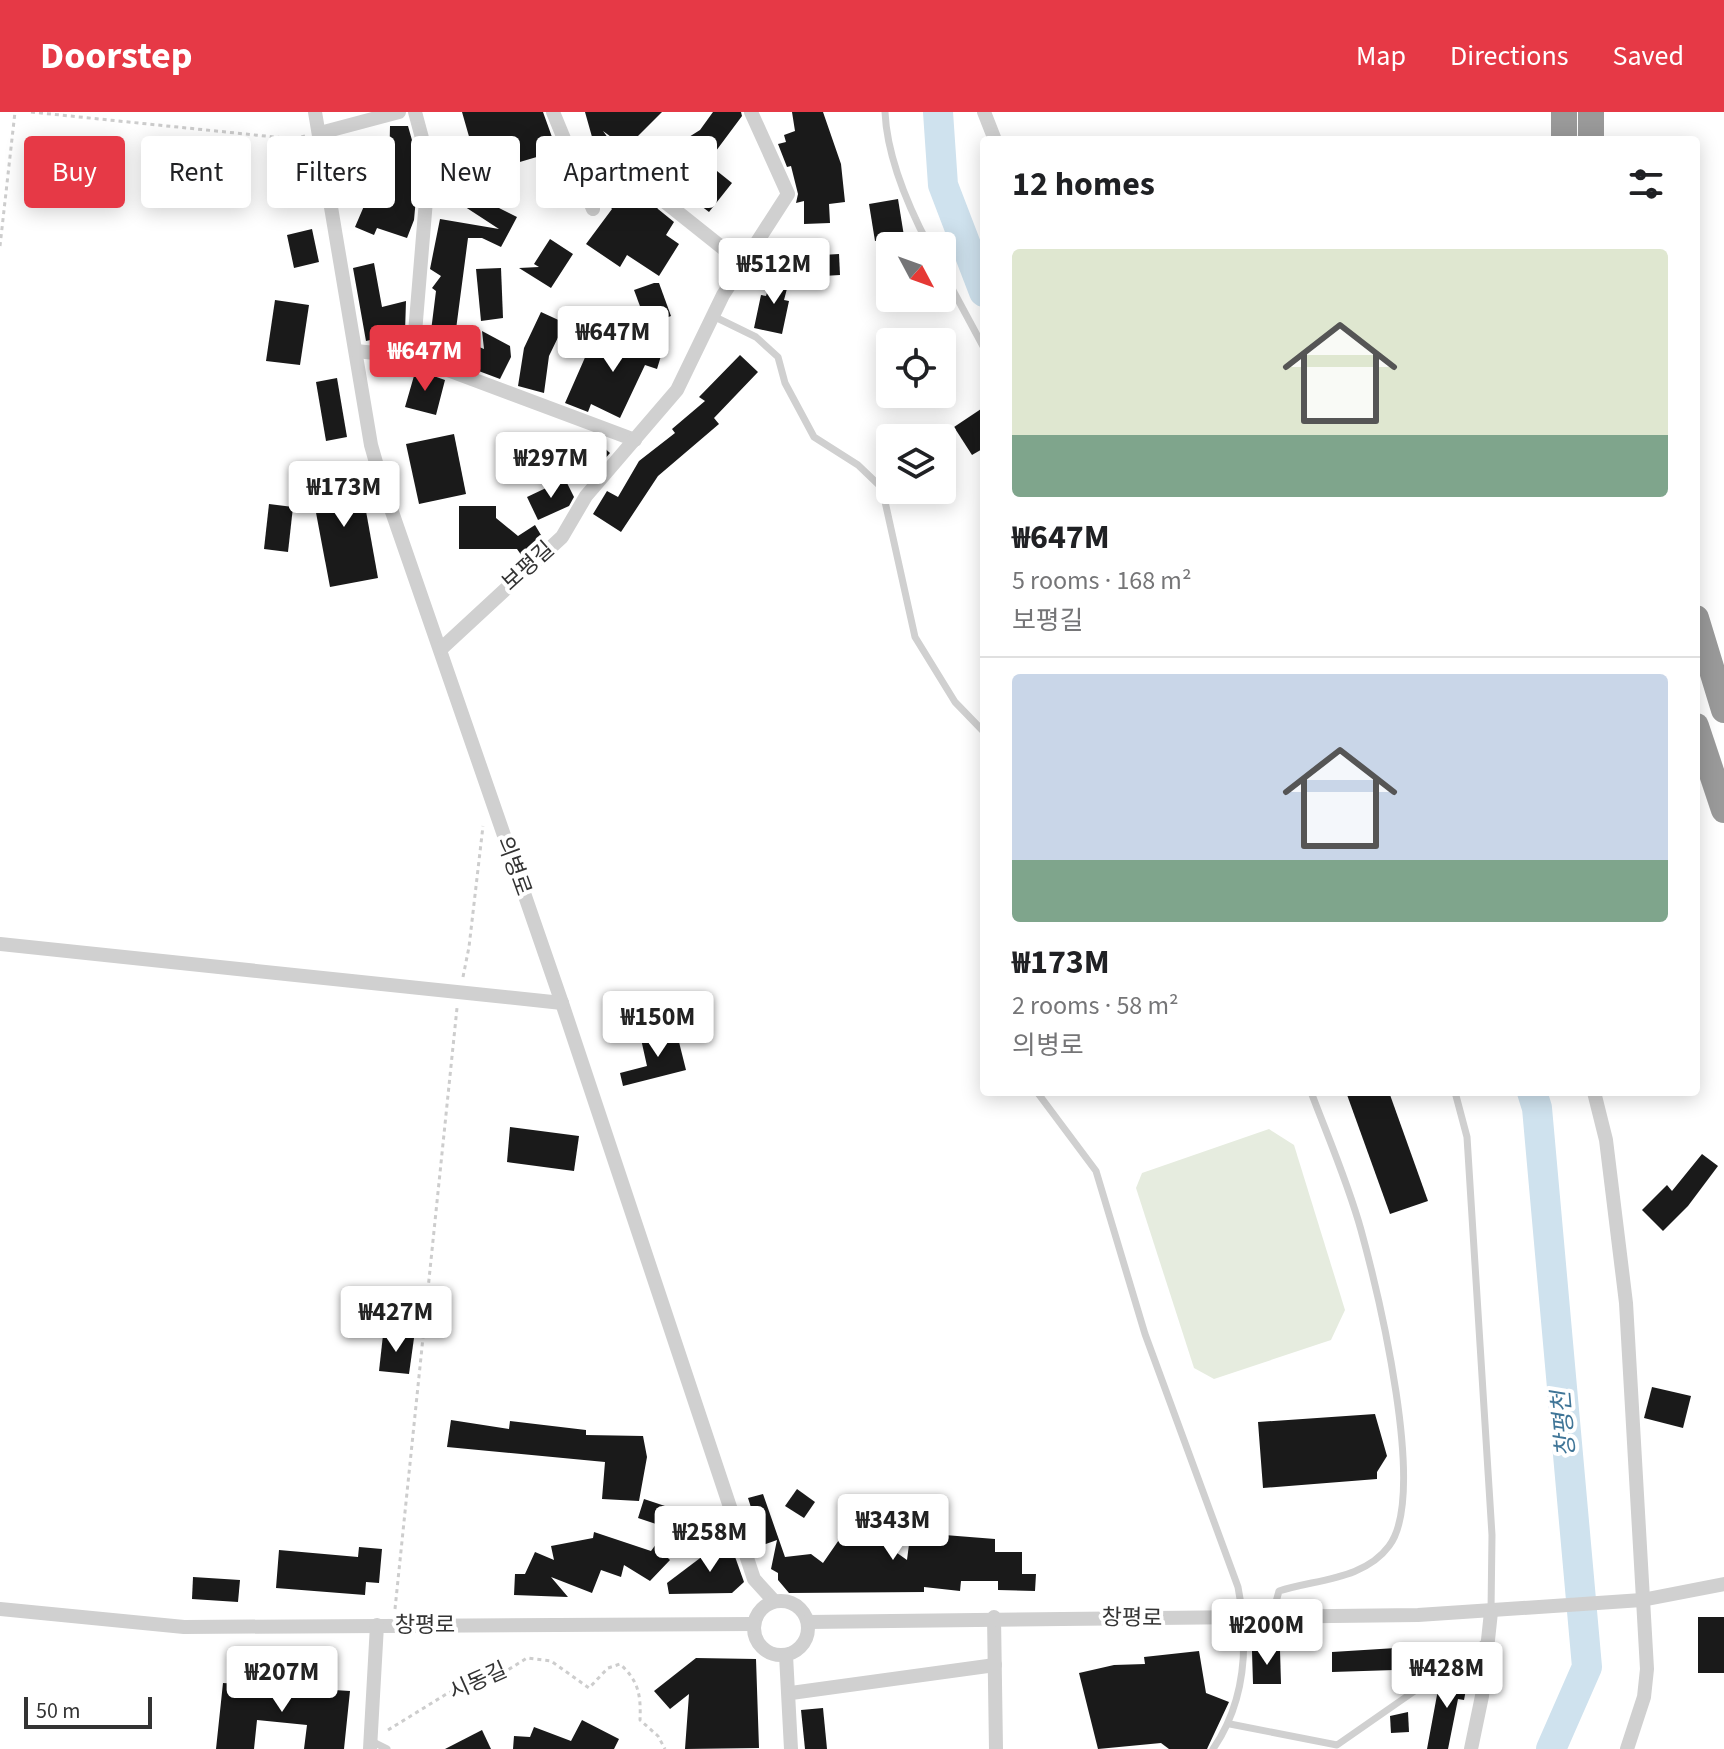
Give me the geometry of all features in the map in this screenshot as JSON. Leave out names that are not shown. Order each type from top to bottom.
[{"type":"highway","points":[[1564,112],[1564,136]]},
{"type":"highway","points":[[1591,112],[1591,136]]},
{"type":"highway","points":[[1700,631],[1724,710]]},
{"type":"highway","points":[[1700,738],[1724,810]]},
{"type":"street","name":"의병로","points":[[315,112],[371,445],[562,1003],[754,1579],[774,1601]]},
{"type":"street","points":[[320,133],[399,112]]},
{"type":"street","points":[[413,357],[429,164],[415,112]]},
{"type":"street","points":[[553,112],[593,209]]},
{"type":"street","name":"보평길","points":[[442,648],[562,537],[586,496],[677,390],[713,316],[788,194],[751,112]]},
{"type":"street","points":[[984,112],[993,136]]},
{"type":"street","points":[[673,208],[744,265]]},
{"type":"street","points":[[356,351],[413,357],[635,440]]},
{"type":"street","points":[[0,944],[562,1003]]},
{"type":"street","points":[[1595,1096],[1606,1140],[1626,1303],[1647,1669],[1644,1697],[1627,1749]]},
{"type":"street","name":"창평로","points":[[808,1622],[994,1617],[1244,1619],[1497,1610],[1642,1600],[1724,1584]]},
{"type":"street","points":[[774,1601],[793,1602],[800,1607],[808,1622],[805,1642],[786,1655],[773,1654],[759,1644],[754,1624],[760,1611],[774,1601]]},
{"type":"street","name":"창평로","points":[[0,1609],[184,1627],[754,1624]]},
{"type":"street","points":[[1471,1749],[1488,1640],[1497,1610]]},
{"type":"street","points":[[994,1617],[996,1749]]},
{"type":"street","points":[[370,1745],[377,1625]]},
{"type":"street","points":[[786,1655],[791,1693],[791,1749]]},
{"type":"street","points":[[791,1693],[995,1665]]},
{"type":"lane","points":[[885,112],[886,134],[922,232]]},
{"type":"lane","points":[[956,296],[980,341]]},
{"type":"lane","points":[[713,316],[756,337],[778,357],[785,383],[814,437],[858,465],[882,488],[915,637],[955,702],[980,728]]},
{"type":"lane","points":[[1040,1096],[1096,1171],[1145,1334],[1238,1587],[1244,1619],[1240,1695],[1230,1724],[1213,1749]]},
{"type":"lane","points":[[1271,1618],[1279,1591],[1346,1575],[1373,1563],[1390,1545],[1399,1525],[1404,1483],[1397,1396],[1360,1228],[1312,1096]]},
{"type":"lane","points":[[1456,1096],[1467,1137],[1497,1610]]},
{"type":"lane","points":[[1230,1724],[1337,1745],[1488,1640]]},
{"type":"lane","points":[[370,1745],[387,1749]]},
{"type":"path","points":[[0,246],[15,112]]},
{"type":"path","points":[[31,112],[294,139],[320,133]]},
{"type":"path","points":[[393,1625],[459,994],[469,947],[480,835],[485,820],[496,815]]},
{"type":"path","name":"시동길","points":[[370,1745],[448,1693],[495,1678],[527,1658],[551,1661],[589,1688],[608,1668],[620,1664],[630,1673],[641,1694],[640,1720],[658,1736],[665,1749]]},
{"type":"shaded area","points":[[1269,1129],[1294,1145],[1345,1310],[1331,1340],[1214,1379],[1194,1368],[1136,1188],[1142,1173]]},
{"type":"building","points":[[462,112],[543,112],[552,136],[536,136],[536,157],[520,162],[520,136],[469,136]]},
{"type":"building","points":[[585,112],[662,112],[638,136],[610,136],[603,131],[607,136],[592,136]]},
{"type":"building","points":[[713,112],[741,112],[742,116],[717,150],[717,136],[690,136],[700,130]]},
{"type":"building","points":[[792,112],[823,112],[841,164],[845,202],[829,204],[830,223],[804,224],[804,201],[796,203],[798,194],[791,166],[787,167],[778,144],[786,142],[784,135],[795,131]]},
{"type":"building","points":[[390,126],[408,126],[411,137],[411,208],[415,208],[407,238],[377,228],[374,235],[355,227],[363,208],[395,208],[395,136],[390,136]]},
{"type":"building","points":[[717,171],[732,183],[717,202]]},
{"type":"building","points":[[898,199],[903,232],[876,232],[875,241],[869,204]]},
{"type":"building","points":[[467,208],[499,208],[517,217],[501,247],[482,238],[468,238],[455,337],[484,349],[482,331],[510,346],[511,357],[500,379],[436,355],[444,338],[430,339],[436,291],[432,288],[441,276],[430,269],[440,219],[499,229]]},
{"type":"building","points":[[657,208],[674,222],[666,235],[679,244],[659,276],[627,255],[620,267],[586,244],[612,209]]},
{"type":"building","points":[[312,229],[319,262],[294,268],[287,235]]},
{"type":"building","points":[[550,239],[573,254],[551,288],[519,268],[539,267],[534,264]]},
{"type":"building","points":[[839,254],[840,275],[806,277],[805,256]]},
{"type":"building","points":[[374,263],[382,307],[406,301],[405,332],[366,341],[353,268]]},
{"type":"building","points":[[501,268],[503,318],[481,321],[476,269]]},
{"type":"building","points":[[773,273],[790,277],[784,300],[789,301],[782,334],[754,328],[761,295],[766,296]]},
{"type":"building","points":[[659,283],[671,316],[647,325],[634,290]]},
{"type":"building","points":[[275,300],[309,305],[300,365],[266,361]]},
{"type":"building","points":[[541,312],[565,323],[549,356],[544,393],[518,386],[524,348]]},
{"type":"building","points":[[628,333],[664,346],[657,369],[645,365],[620,418],[591,404],[588,412],[565,403],[594,337],[619,349]]},
{"type":"building","points":[[740,355],[758,372],[714,418],[719,424],[658,476],[621,532],[593,514],[607,491],[618,497],[639,461],[675,433],[672,429],[705,401],[699,397]]},
{"type":"building","points":[[416,369],[422,371],[424,382],[425,373],[445,380],[436,415],[405,407]]},
{"type":"building","points":[[337,378],[347,437],[326,441],[316,382]]},
{"type":"building","points":[[980,410],[980,450],[972,455],[956,426]]},
{"type":"building","points":[[454,434],[466,494],[419,504],[406,444]]},
{"type":"building","points":[[593,438],[610,453],[587,479],[570,465]]},
{"type":"building","points":[[359,472],[378,578],[330,587],[310,481]]},
{"type":"building","points":[[565,479],[574,497],[569,506],[538,520],[527,497]]},
{"type":"building","points":[[269,504],[293,507],[288,552],[264,549]]},
{"type":"building","points":[[459,506],[496,506],[496,518],[518,536],[535,525],[544,540],[524,559],[517,549],[459,549]]},
{"type":"building","points":[[676,1030],[686,1070],[623,1086],[620,1073],[647,1066],[641,1039]]},
{"type":"building","points":[[1347,1096],[1390,1096],[1428,1201],[1390,1214]]},
{"type":"building","points":[[510,1127],[579,1136],[574,1171],[507,1162]]},
{"type":"building","points":[[1702,1154],[1718,1166],[1688,1206],[1663,1231],[1642,1210],[1667,1185],[1672,1191]]},
{"type":"building","points":[[383,1335],[414,1338],[409,1374],[379,1371]]},
{"type":"building","points":[[1652,1387],[1691,1396],[1683,1428],[1644,1418]]},
{"type":"building","points":[[1375,1414],[1387,1456],[1377,1472],[1377,1479],[1263,1488],[1258,1422]]},
{"type":"building","points":[[451,1420],[509,1429],[510,1421],[586,1430],[586,1435],[643,1436],[647,1457],[639,1501],[602,1499],[605,1462],[447,1447]]},
{"type":"building","points":[[797,1489],[815,1502],[804,1518],[785,1506]]},
{"type":"building","points":[[763,1494],[785,1557],[811,1554],[823,1563],[852,1521],[907,1560],[912,1521],[934,1523],[932,1534],[995,1539],[995,1552],[1022,1552],[1022,1574],[1036,1574],[1035,1591],[998,1590],[998,1581],[961,1581],[960,1591],[924,1587],[924,1592],[789,1593],[778,1580],[778,1573],[771,1569],[777,1540],[763,1545],[748,1498]]},
{"type":"building","points":[[644,1499],[692,1515],[686,1534],[682,1532],[665,1555],[670,1560],[650,1581],[624,1565],[621,1577],[601,1570],[592,1593],[551,1577],[568,1597],[514,1595],[515,1574],[525,1574],[535,1552],[554,1560],[551,1546],[593,1538],[594,1532],[651,1551],[668,1528],[638,1518]]},
{"type":"building","points":[[728,1537],[744,1582],[732,1593],[669,1594],[667,1583]]},
{"type":"building","points":[[359,1547],[382,1549],[379,1583],[366,1582],[365,1595],[276,1588],[279,1550],[358,1557]]},
{"type":"building","points":[[193,1577],[240,1580],[238,1602],[192,1599]]},
{"type":"building","points":[[1698,1617],[1724,1617],[1724,1673],[1698,1673]]},
{"type":"building","points":[[1429,1648],[1428,1674],[1395,1674],[1395,1670],[1332,1672],[1332,1652]]},
{"type":"building","points":[[1280,1650],[1281,1684],[1253,1684],[1252,1651]]},
{"type":"building","points":[[1199,1651],[1206,1693],[1229,1702],[1207,1749],[1169,1749],[1161,1743],[1098,1749],[1079,1673],[1114,1665],[1145,1664],[1144,1657]]},
{"type":"building","points":[[696,1658],[756,1659],[759,1748],[685,1749],[689,1694],[670,1709],[654,1691]]},
{"type":"building","points":[[1454,1671],[1469,1674],[1464,1700],[1458,1699],[1448,1749],[1427,1749],[1437,1695]]},
{"type":"building","points":[[223,1683],[350,1691],[344,1749],[304,1749],[307,1725],[257,1720],[254,1749],[216,1749]]},
{"type":"building","points":[[823,1708],[827,1749],[805,1749],[801,1710]]},
{"type":"building","points":[[1408,1712],[1409,1732],[1391,1733],[1390,1716]]},
{"type":"building","points":[[582,1720],[619,1739],[614,1749],[513,1749],[514,1736],[530,1737],[534,1727],[571,1741]]},
{"type":"building","points":[[482,1730],[491,1749],[445,1749]]},
{"type":"waterway","name":"창평천","points":[[938,112],[943,185],[980,282]]},
{"type":"waterway","name":"창평천","points":[[1533,1096],[1537,1108],[1587,1667],[1551,1749]]}]
